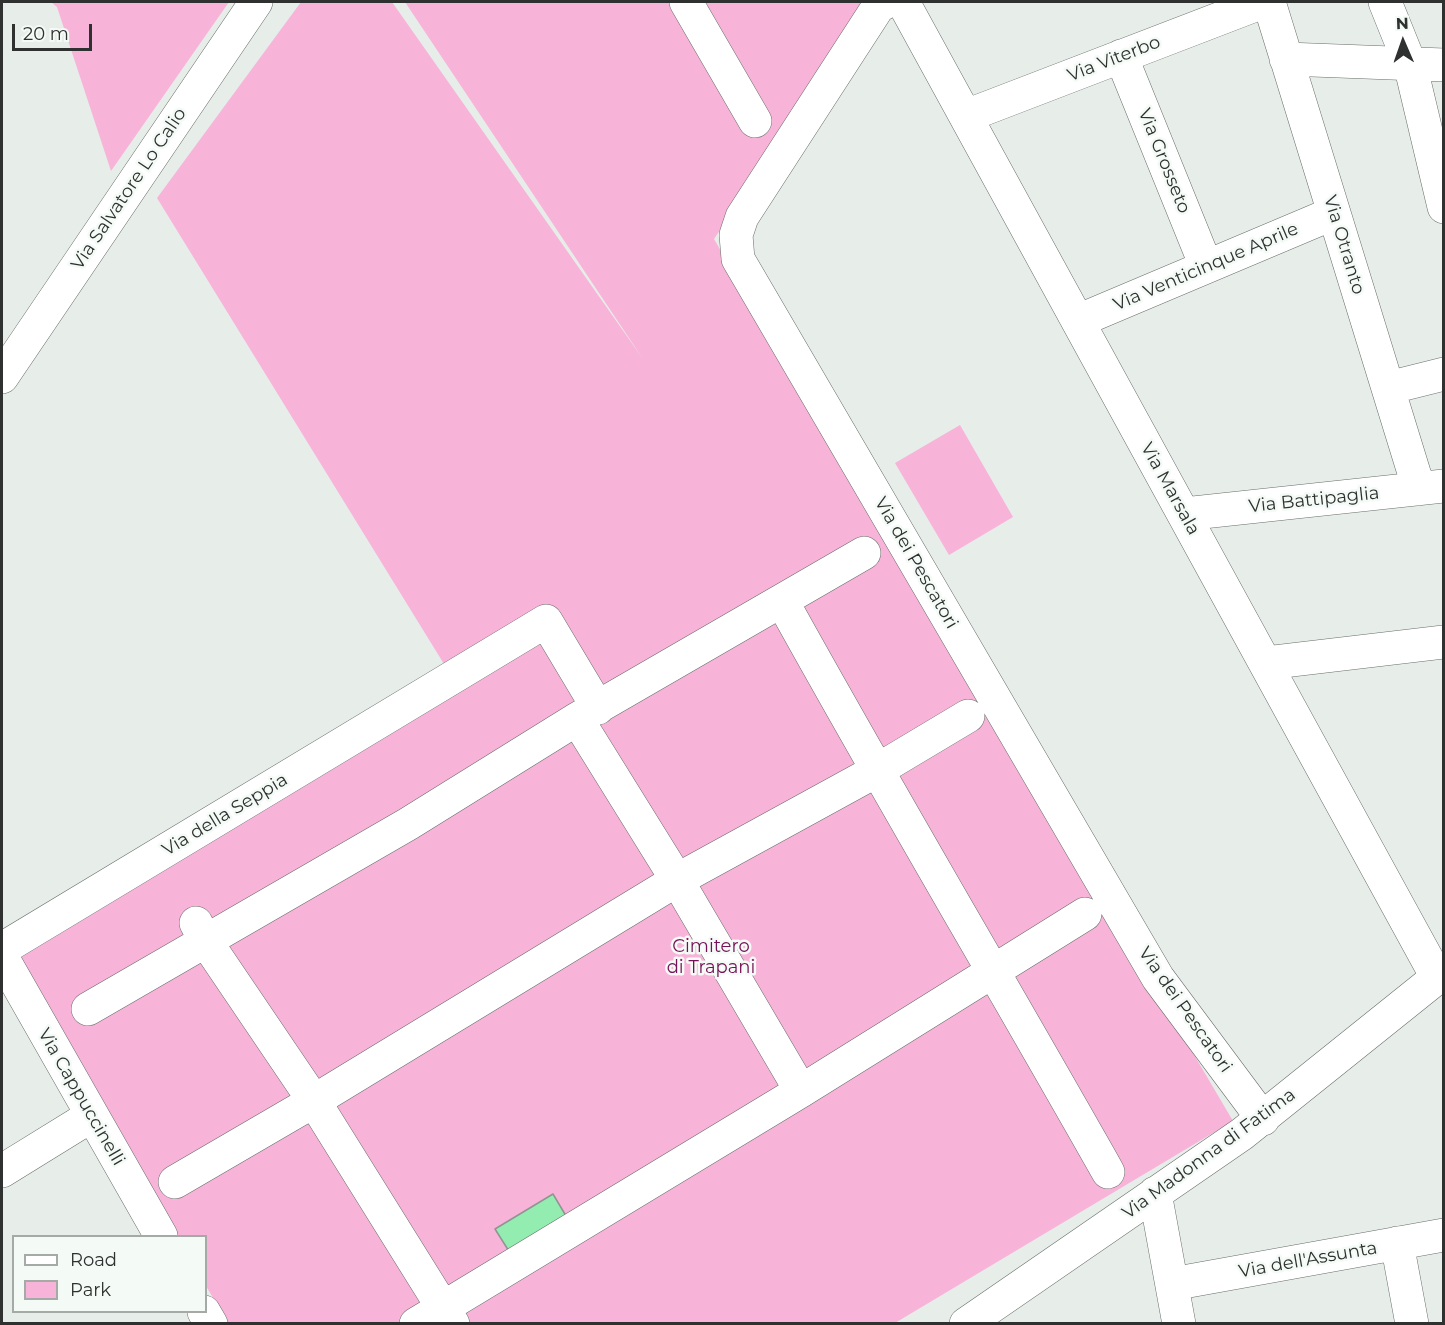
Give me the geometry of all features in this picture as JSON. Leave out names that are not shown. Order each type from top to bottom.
[{"type":"street","name":"Via Salvatore Lo Calio","points":[[2,377],[256,2]]},
{"type":"street","points":[[686,2],[755,121]]},
{"type":"street","name":"Via dei Pescatori","points":[[886,2],[878,7],[742,217],[736,235],[738,259],[1158,978],[1263,1119]]},
{"type":"street","name":"Via Marsala","points":[[903,2],[1266,663],[1440,974]]},
{"type":"street","name":"Via Viterbo","points":[[966,116],[1263,2]]},
{"type":"street","name":"Via Otranto","points":[[1269,2],[1388,388],[1431,487]]},
{"type":"street","points":[[1385,2],[1410,64],[1443,207]]},
{"type":"street","name":"Via Grosseto","points":[[1121,56],[1206,266]]},
{"type":"street","points":[[1286,59],[1443,65]]},
{"type":"street","name":"Via Venticinque Aprile","points":[[1078,321],[1334,213]]},
{"type":"street","points":[[1388,388],[1443,374]]},
{"type":"street","name":"Via Battipaglia","points":[[1184,514],[1431,487]]},
{"type":"street","points":[[88,1008],[201,932],[408,825],[587,714],[864,553]]},
{"type":"street","points":[[782,601],[876,771],[994,971],[1108,1172]]},
{"type":"street","name":"Via della Seppia","points":[[2,949],[546,621],[587,714]]},
{"type":"street","points":[[1266,663],[1443,642]]},
{"type":"street","points":[[587,714],[677,880],[801,1091]]},
{"type":"street","points":[[176,1182],[314,1101],[677,880],[876,771],[968,716]]},
{"type":"street","points":[[416,1323],[448,1315],[1085,914]]},
{"type":"street","points":[[201,932],[314,1101],[448,1315]]},
{"type":"street","name":"Via Cappuccinelli","points":[[2,957],[159,1235]]},
{"type":"street","name":"Via Madonna di Fatima","points":[[966,1323],[1263,1119],[1440,974]]},
{"type":"street","points":[[2,1171],[91,1116]]},
{"type":"street","points":[[1155,1193],[1179,1323]]},
{"type":"street","name":"Via dell'Assunta","points":[[1172,1284],[1443,1234]]},
{"type":"street","points":[[1397,1243],[1412,1323]]},
{"type":"green space","points":[[51,2],[229,2],[111,171],[57,7]]},
{"type":"green space","name":"Cimitero di Trapani","points":[[301,2],[392,2],[643,359],[405,2],[873,2],[714,239],[1233,1121],[895,1323],[228,1323],[207,1288],[207,1235],[176,1235],[10,953],[460,690],[157,198]]},
{"type":"green space","points":[[960,425],[1013,517],[949,555],[895,463]]},
{"type":"building","points":[[553,1194],[569,1221],[512,1256],[495,1229]]}]
